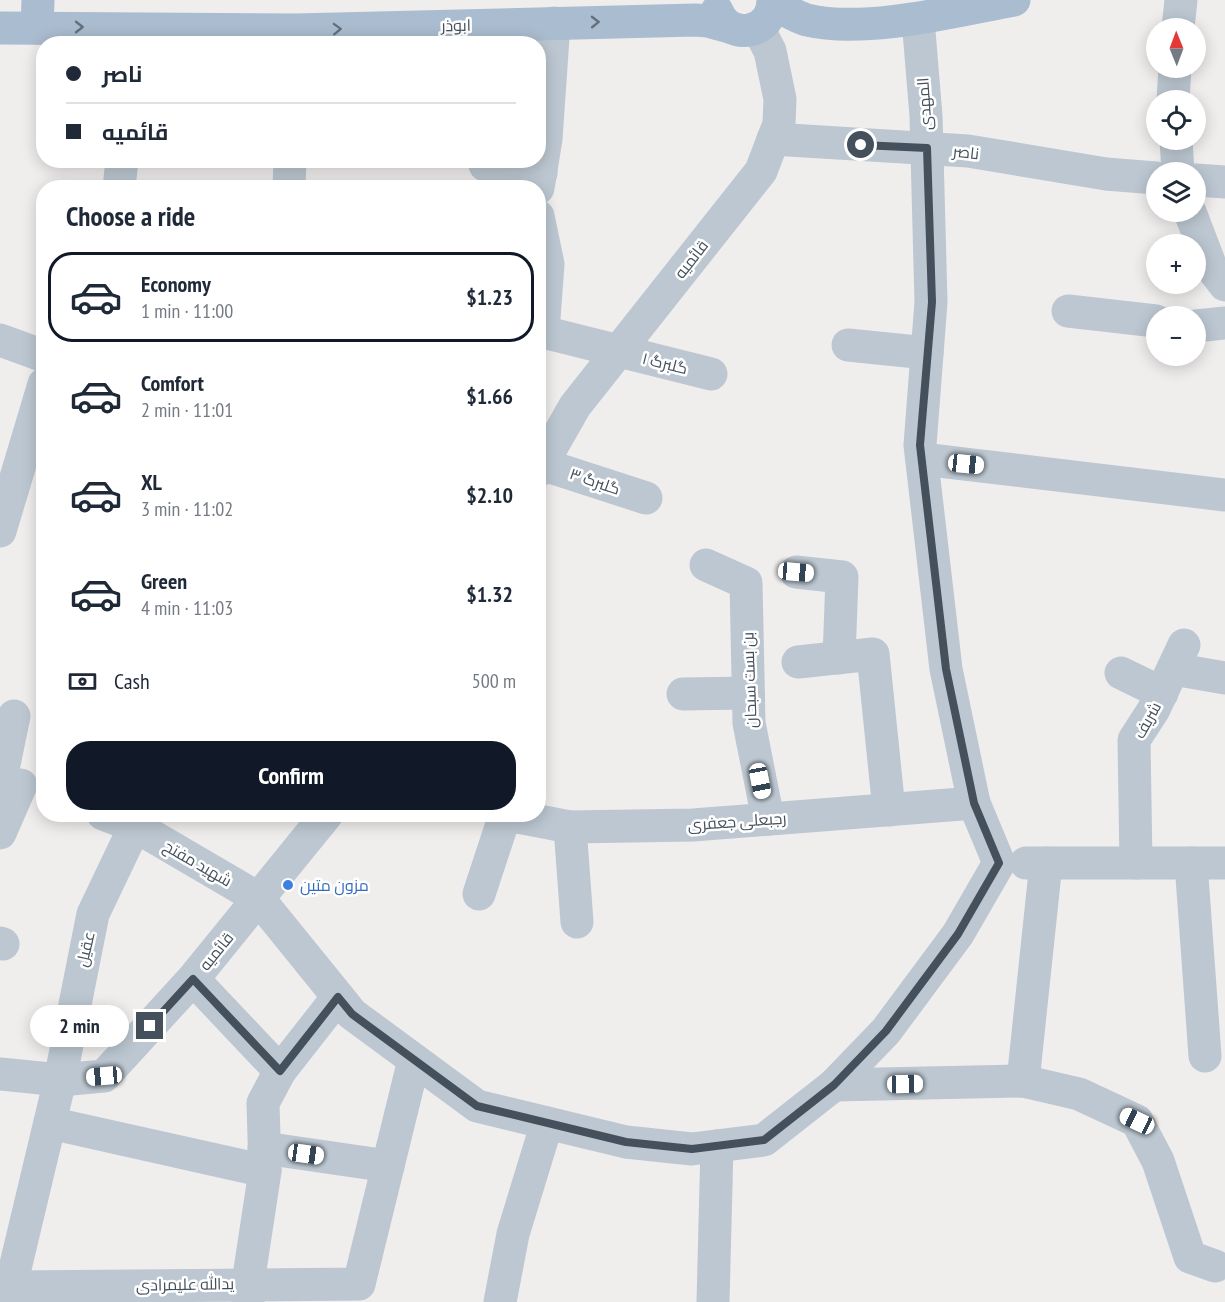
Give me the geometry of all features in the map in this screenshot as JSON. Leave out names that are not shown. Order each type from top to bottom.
[{"type":"main road","name":"ابوذر","points":[[314,36],[554,23],[708,21],[750,12],[842,24],[918,19],[1012,0]]},
{"type":"main road","name":"ابوذر","points":[[0,28],[38,14],[135,36]]},
{"type":"street","points":[[1179,18],[1180,0]]},
{"type":"street","name":"قائمیه","points":[[546,455],[574,406],[761,171],[779,124],[780,99],[770,51],[750,12]]},
{"type":"street","name":"المهدی","points":[[918,19],[927,148],[932,302],[920,445],[946,669],[974,803],[999,863]]},
{"type":"street","points":[[546,139],[554,23]]},
{"type":"street","name":"ناصر","points":[[773,139],[968,151],[1106,174],[1146,177]]},
{"type":"street","points":[[496,168],[540,180]]},
{"type":"street","points":[[1206,181],[1225,182]]},
{"type":"street","points":[[1194,222],[1211,267],[1225,284]]},
{"type":"street","name":"گلبرگ ۱","points":[[546,254],[548,264],[546,291]]},
{"type":"street","points":[[1068,311],[1146,320]]},
{"type":"street","points":[[1206,325],[1225,323]]},
{"type":"street","name":"گلبرگ ۱","points":[[546,333],[711,374]]},
{"type":"street","points":[[0,340],[36,353]]},
{"type":"street","points":[[848,345],[927,353]]},
{"type":"street","points":[[0,531],[6,488],[36,406]]},
{"type":"street","points":[[922,459],[1225,495]]},
{"type":"street","name":"گلبرگ ۳","points":[[546,468],[646,498]]},
{"type":"street","name":"بن بست سبحان","points":[[706,565],[746,583],[749,723],[768,819]]},
{"type":"street","points":[[796,572],[842,577],[840,658]]},
{"type":"street","points":[[798,662],[873,654],[890,810]]},
{"type":"street","points":[[1121,673],[1173,669],[1225,678]]},
{"type":"street","name":"شریف","points":[[1136,863],[1134,740],[1173,669]]},
{"type":"street","points":[[683,694],[748,693]]},
{"type":"street","points":[[0,833],[16,784],[14,716]]},
{"type":"street","name":"رجبعلی جعفری","points":[[542,822],[570,827],[693,825],[974,803]]},
{"type":"street","name":"عقیل","points":[[9,1295],[60,1080],[93,914],[135,822]]},
{"type":"street","name":"شهید مفتح","points":[[139,822],[258,898]]},
{"type":"street","name":"قائمیه","points":[[0,1074],[60,1080],[104,1076],[193,979],[320,822]]},
{"type":"street","points":[[479,894],[501,822]]},
{"type":"street","points":[[570,827],[577,922]]},
{"type":"street","points":[[258,898],[352,1014],[477,1106],[626,1142],[692,1149],[764,1140],[834,1085],[886,1031],[958,934],[999,863],[1225,863]]},
{"type":"street","points":[[1023,1082],[1046,863]]},
{"type":"street","points":[[1191,863],[1205,1056]]},
{"type":"street","points":[[193,979],[280,1071]]},
{"type":"street","points":[[248,1293],[265,1160],[264,1103],[280,1071],[338,997]]},
{"type":"street","points":[[50,1123],[265,1160],[388,1166],[414,1060]]},
{"type":"street","points":[[834,1085],[1023,1082],[1079,1094],[1137,1121],[1158,1161],[1190,1257],[1215,1266]]},
{"type":"street","points":[[500,1302],[513,1234],[547,1123]]},
{"type":"street","points":[[713,1302],[717,1146]]},
{"type":"street","name":"یدالله علیمرادی","points":[[9,1295],[248,1293],[359,1284],[388,1166]]},
{"type":"place","name":"مزون متین","points":[[288,885]]},
{"type":"route","points":[[150,1026],[193,979],[280,1071],[338,997],[352,1014],[477,1106],[626,1142],[692,1149],[764,1140],[834,1085],[886,1031],[958,934],[999,863],[974,803],[946,669],[920,445],[932,302],[927,148],[861,145]]}]
